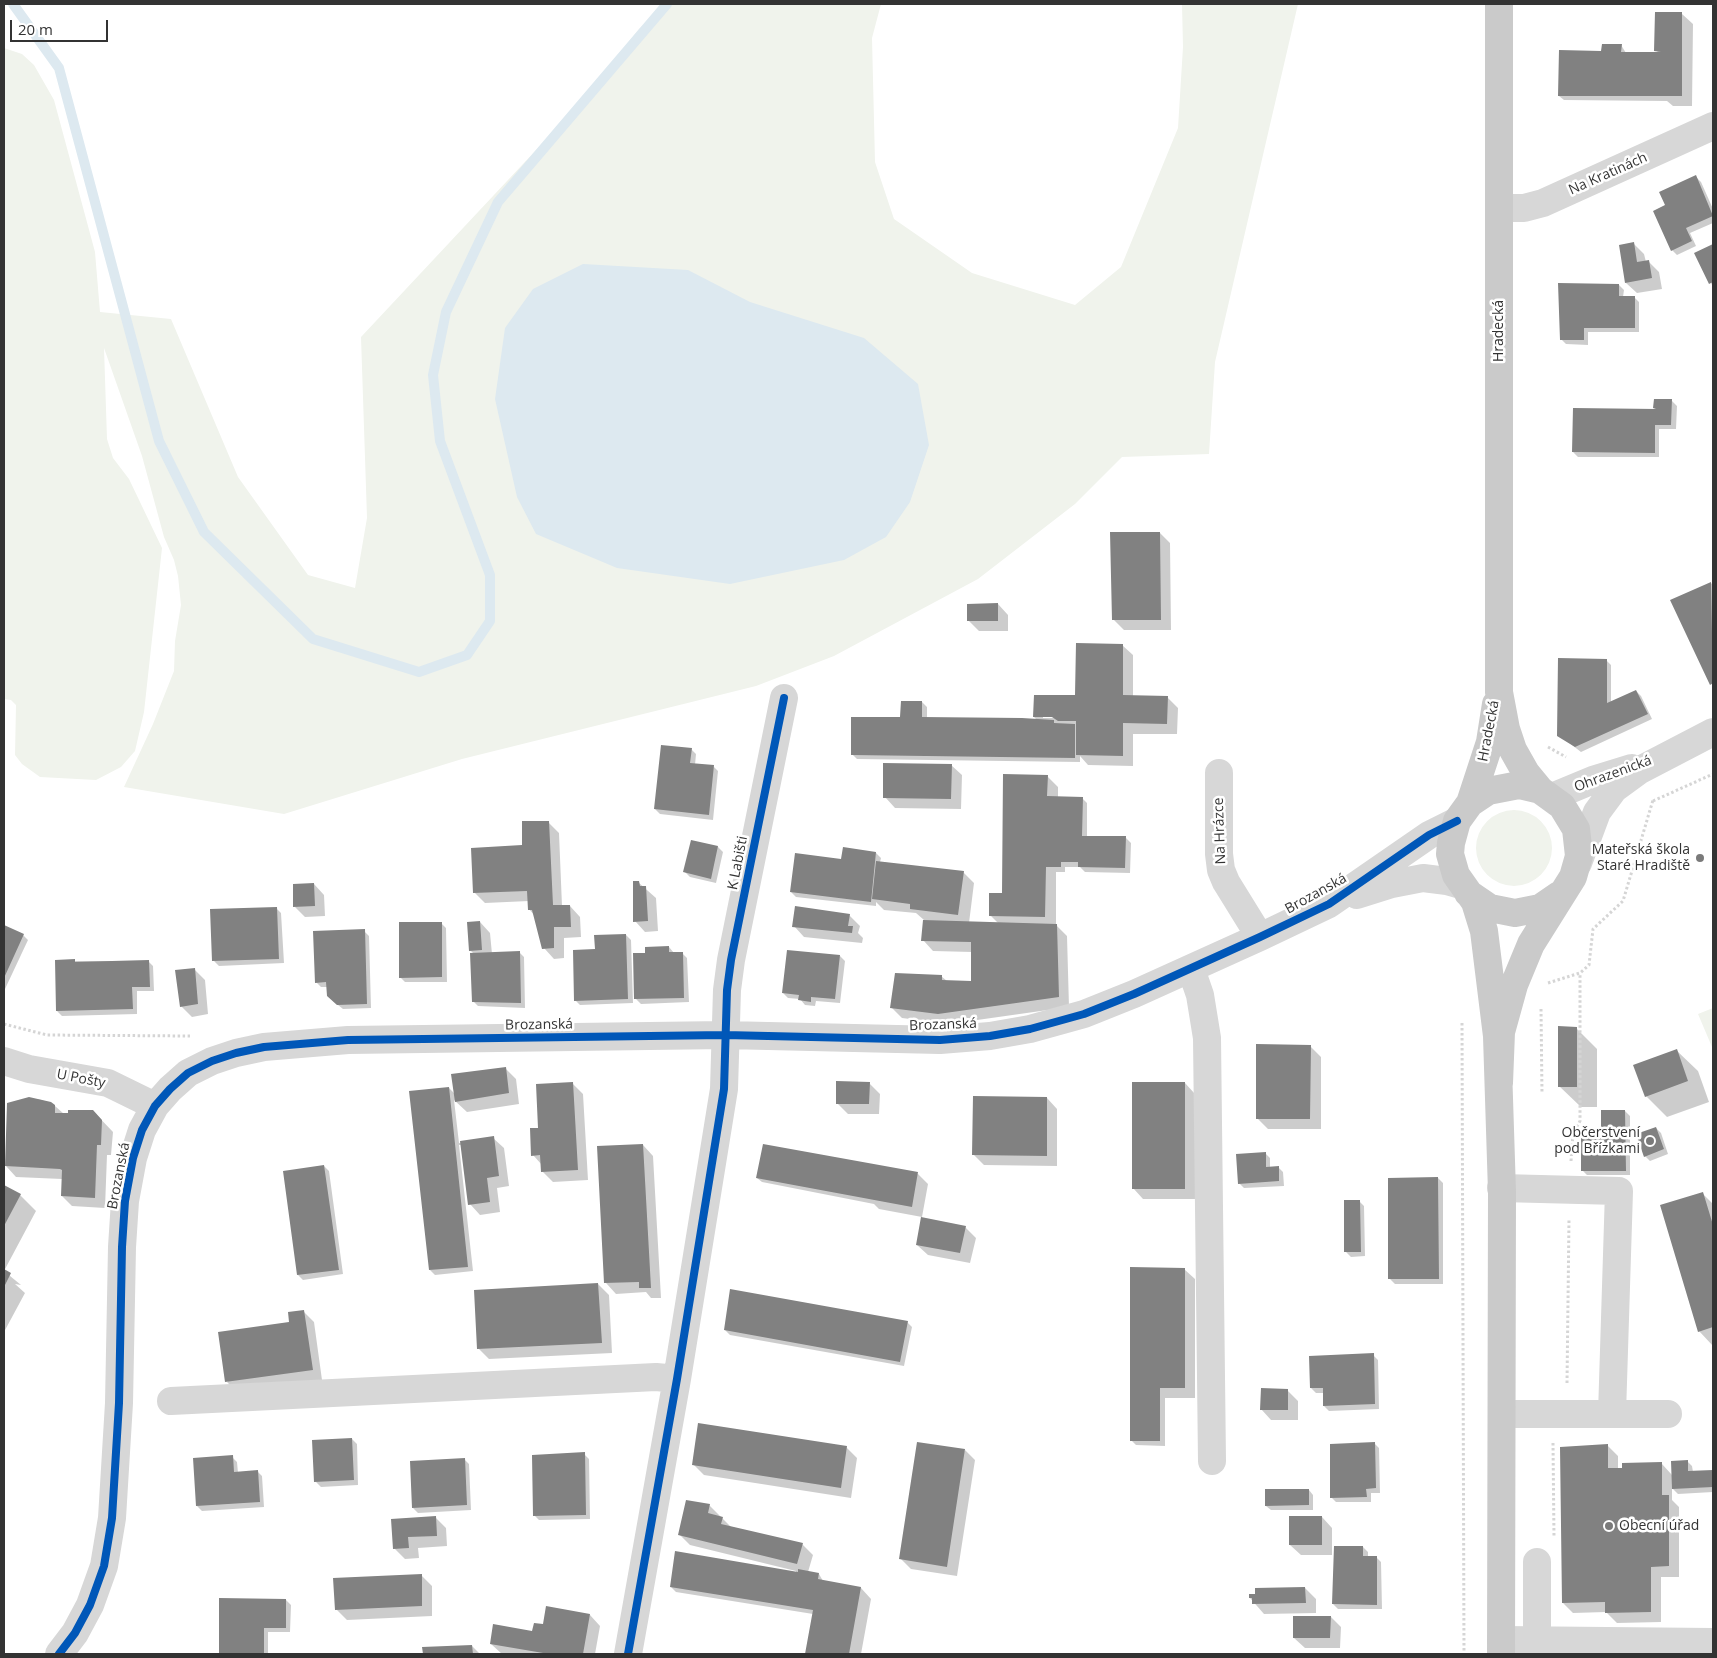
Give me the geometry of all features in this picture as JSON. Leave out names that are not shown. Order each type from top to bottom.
[{"type":"main road","name":"Hradecká","points":[[1463,812],[1490,742],[1496,704],[1498,658],[1499,4]]},
{"type":"main road","name":"Hradecká","points":[[1498,658],[1500,701],[1506,729],[1518,761],[1546,794]]},
{"type":"main road","points":[[1499,1083],[1501,1032],[1514,985],[1531,944],[1572,877],[1579,856],[1576,829],[1562,806],[1546,794],[1519,785],[1498,787],[1488,791],[1463,812],[1451,843],[1450,854],[1454,870],[1479,912],[1484,931],[1497,1023],[1502,1188],[1501,1647]]},
{"type":"main road","points":[[1465,889],[1490,908],[1514,914],[1528,912],[1551,902],[1572,877]]},
{"type":"street","name":"Na Kratinách","points":[[1499,208],[1524,208],[1543,203],[1713,126]]},
{"type":"street","name":"K Labišti","points":[[628,1654],[677,1379],[724,1089],[731,960],[784,698]]},
{"type":"street","name":"Ohrazenická","points":[[1572,877],[1597,812],[1614,789],[1626,779],[1713,732]]},
{"type":"street","name":"Ohrazenická","points":[[1546,794],[1675,751]]},
{"type":"street","name":"Na Hrázce","points":[[1219,773],[1219,854],[1221,870],[1226,882],[1260,937]]},
{"type":"street","name":"Brozanská","points":[[1329,904],[1463,812]]},
{"type":"street","name":"Brozanská","points":[[59,1654],[75,1632],[90,1605],[104,1566],[115,1477],[125,1202],[132,1158],[142,1130],[155,1106],[188,1073],[212,1061],[264,1047],[348,1040],[726,1035],[940,1040],[990,1036],[1030,1029],[1084,1014],[1191,969],[1329,904],[1376,888],[1415,879],[1435,879],[1465,889]]},
{"type":"street","points":[[1191,969],[1200,995],[1207,1038],[1212,1461]]},
{"type":"street","name":"U Pošty","points":[[4,1061],[28,1069],[108,1083],[155,1106]]},
{"type":"street","points":[[1502,1188],[1619,1191],[1612,1414]]},
{"type":"street","points":[[170,1401],[656,1377],[677,1379]]},
{"type":"street","points":[[1502,1414],[1668,1414]]},
{"type":"street","points":[[1537,1640],[1546,1554]]},
{"type":"street","points":[[1501,1647],[1537,1640],[1713,1642]]},
{"type":"path","points":[[1541,743],[1571,760]]},
{"type":"path","points":[[1653,801],[1713,774]]},
{"type":"path","points":[[1546,1554],[1553,1431],[1567,1431],[1569,1190],[1573,1134],[1580,1121],[1580,973]]},
{"type":"path","points":[[1541,1005],[1542,1093]]},
{"type":"path","points":[[1462,1022],[1464,1654]]},
{"type":"path","points":[[4,1024],[47,1036],[192,1036]]},
{"type":"shaded area","points":[[668,4],[881,4],[872,38],[875,162],[894,219],[972,273],[1075,305],[1121,267],[1178,128],[1183,47],[1182,4],[1298,4],[1215,362],[1209,454],[1122,457],[1075,504],[978,579],[834,656],[756,686],[462,759],[284,814],[124,787],[153,724],[174,671],[175,641],[181,605],[174,560],[164,537],[142,456],[104,348],[107,439],[113,458],[129,479],[162,548],[144,712],[135,751],[121,767],[96,780],[40,777],[22,764],[15,755],[16,705],[11,700],[4,699],[4,48],[22,54],[34,65],[54,100],[95,252],[100,312],[171,319],[238,477],[308,575],[355,588],[367,518],[361,337],[581,102],[639,29]]},
{"type":"shaded area","points":[[583,264],[688,270],[750,302],[864,338],[918,384],[929,445],[910,502],[886,537],[844,560],[730,584],[617,568],[536,534],[517,497],[495,399],[505,328],[533,289]]},
{"type":"shaded area","points":[[1514,810],[1529,813],[1541,821],[1549,833],[1552,848],[1549,863],[1541,875],[1529,883],[1514,886],[1499,883],[1487,875],[1479,863],[1476,848],[1479,833],[1487,821],[1499,813]]},
{"type":"shaded area","points":[[1713,1008],[1713,1047],[1712,1047],[1698,1014]]},
{"type":"building","points":[[1655,12],[1682,12],[1682,96],[1558,96],[1559,50],[1601,51],[1602,44],[1622,44],[1621,52],[1661,52],[1654,51]]},
{"type":"building","points":[[1696,175],[1713,216],[1686,228],[1692,241],[1671,251],[1653,211],[1665,205],[1659,192]]},
{"type":"building","points":[[1634,242],[1637,262],[1649,260],[1652,278],[1625,283],[1619,245]]},
{"type":"building","points":[[1713,244],[1713,282],[1709,284],[1694,253]]},
{"type":"building","points":[[1558,283],[1619,284],[1619,296],[1635,296],[1635,328],[1584,328],[1584,340],[1560,340]]},
{"type":"building","points":[[1654,399],[1672,399],[1671,425],[1655,425],[1655,453],[1572,452],[1573,408],[1656,409],[1653,408]]},
{"type":"building","points":[[1110,532],[1160,532],[1161,620],[1112,620]]},
{"type":"building","points":[[1711,582],[1713,683],[1710,685],[1670,600]]},
{"type":"building","points":[[998,603],[998,621],[967,621],[967,604]]},
{"type":"building","points":[[1076,643],[1123,644],[1123,695],[1168,696],[1167,724],[1123,723],[1123,756],[1076,755],[1076,721],[1058,721],[1052,717],[1033,717],[1034,695],[1075,695]]},
{"type":"building","points":[[1558,658],[1607,659],[1607,703],[1636,690],[1648,714],[1575,747],[1557,736]]},
{"type":"building","points":[[901,701],[922,701],[922,717],[1022,718],[1054,720],[1054,723],[1075,724],[1075,758],[851,755],[851,717],[900,717]]},
{"type":"building","points":[[661,745],[692,748],[690,763],[714,765],[709,815],[654,809]]},
{"type":"building","points":[[883,763],[952,764],[951,799],[883,798]]},
{"type":"building","points":[[1003,774],[1048,775],[1047,796],[1083,797],[1082,836],[1126,836],[1125,868],[1078,867],[1078,862],[1061,862],[1061,867],[1046,867],[1045,917],[989,916],[989,893],[1002,893]]},
{"type":"building","points":[[522,821],[549,821],[553,905],[570,905],[571,927],[554,927],[554,948],[542,949],[532,910],[528,910],[527,891],[473,893],[471,848],[522,845]]},
{"type":"building","points":[[691,840],[718,846],[711,879],[683,872]]},
{"type":"building","points":[[843,847],[876,852],[871,902],[790,892],[795,853],[841,859]]},
{"type":"building","points":[[876,861],[964,871],[958,915],[910,909],[910,904],[872,899]]},
{"type":"building","points":[[633,881],[639,881],[640,886],[646,886],[648,921],[633,922]]},
{"type":"building","points":[[314,883],[315,906],[293,907],[293,884]]},
{"type":"building","points":[[795,906],[850,914],[848,926],[853,926],[852,933],[792,927]]},
{"type":"building","points":[[277,907],[279,959],[212,961],[210,909]]},
{"type":"building","points":[[923,920],[1057,924],[1059,997],[938,1014],[890,1008],[895,973],[942,975],[942,980],[971,981],[971,942],[921,941]]},
{"type":"building","points":[[480,921],[482,950],[469,951],[467,922]]},
{"type":"building","points":[[399,922],[442,922],[442,977],[399,978]]},
{"type":"building","points":[[4,925],[24,934],[4,978]]},
{"type":"building","points":[[365,929],[367,1004],[337,1005],[327,996],[326,982],[315,983],[313,931]]},
{"type":"building","points":[[626,934],[628,999],[574,1001],[573,950],[595,949],[594,935]]},
{"type":"building","points":[[669,946],[669,952],[683,952],[684,998],[634,999],[633,953],[645,953],[645,947]]},
{"type":"building","points":[[787,950],[840,955],[835,999],[811,997],[811,1002],[798,1000],[799,995],[782,993]]},
{"type":"building","points":[[520,951],[521,1003],[472,1002],[470,953]]},
{"type":"building","points":[[75,959],[75,962],[149,960],[150,987],[132,987],[133,1009],[56,1011],[55,960]]},
{"type":"building","points":[[195,968],[198,1004],[180,1007],[175,970]]},
{"type":"building","points":[[1558,1026],[1577,1027],[1577,1087],[1558,1087]]},
{"type":"building","points":[[1256,1044],[1311,1045],[1310,1119],[1256,1119]]},
{"type":"building","points":[[1677,1049],[1688,1081],[1645,1097],[1633,1065]]},
{"type":"building","points":[[506,1067],[509,1093],[455,1102],[451,1074]]},
{"type":"building","points":[[836,1081],[870,1082],[869,1104],[836,1104]]},
{"type":"building","points":[[573,1082],[578,1170],[541,1172],[540,1155],[531,1156],[530,1128],[538,1128],[536,1084]]},
{"type":"building","points":[[1132,1082],[1185,1082],[1185,1189],[1132,1189]]},
{"type":"building","points":[[449,1087],[468,1267],[429,1270],[409,1091]]},
{"type":"building","points":[[973,1096],[1047,1097],[1047,1156],[972,1155]]},
{"type":"building","points":[[29,1097],[51,1102],[55,1105],[55,1113],[68,1113],[68,1110],[93,1110],[102,1120],[101,1145],[97,1145],[95,1198],[61,1196],[62,1170],[60,1169],[5,1166],[7,1103]]},
{"type":"building","points":[[1601,1110],[1625,1110],[1626,1171],[1581,1171],[1581,1136],[1601,1136]]},
{"type":"building","points":[[1656,1127],[1664,1149],[1644,1157],[1636,1134]]},
{"type":"building","points":[[494,1136],[499,1176],[487,1178],[490,1202],[468,1205],[460,1141]]},
{"type":"building","points":[[643,1144],[651,1288],[639,1288],[639,1282],[604,1283],[597,1146]]},
{"type":"building","points":[[763,1144],[918,1172],[912,1207],[756,1178]]},
{"type":"building","points":[[1266,1152],[1266,1167],[1279,1166],[1279,1181],[1238,1184],[1236,1154]]},
{"type":"building","points":[[324,1165],[339,1270],[297,1275],[283,1171]]},
{"type":"building","points":[[1438,1177],[1439,1279],[1388,1279],[1388,1178]]},
{"type":"building","points":[[4,1185],[21,1194],[4,1226]]},
{"type":"building","points":[[1703,1192],[1713,1225],[1713,1327],[1698,1332],[1660,1205]]},
{"type":"building","points":[[1344,1200],[1360,1200],[1361,1252],[1344,1252]]},
{"type":"building","points":[[921,1217],[966,1226],[960,1253],[916,1245]]},
{"type":"building","points":[[1130,1267],[1185,1268],[1185,1388],[1160,1388],[1160,1441],[1130,1441]]},
{"type":"building","points":[[4,1269],[11,1273],[4,1287]]},
{"type":"building","points":[[598,1283],[602,1343],[477,1349],[474,1290]]},
{"type":"building","points":[[730,1289],[908,1321],[900,1362],[724,1330]]},
{"type":"building","points":[[304,1310],[313,1370],[225,1382],[218,1332],[289,1322],[288,1312]]},
{"type":"building","points":[[1374,1353],[1375,1404],[1323,1406],[1323,1388],[1310,1388],[1309,1356]]},
{"type":"building","points":[[1261,1388],[1288,1389],[1288,1410],[1260,1410]]},
{"type":"building","points":[[698,1423],[847,1446],[841,1488],[692,1465]]},
{"type":"building","points":[[352,1438],[354,1480],[314,1482],[312,1440]]},
{"type":"building","points":[[917,1442],[965,1449],[947,1567],[899,1559]]},
{"type":"building","points":[[1375,1442],[1376,1488],[1366,1489],[1367,1497],[1330,1498],[1330,1444]]},
{"type":"building","points":[[1608,1444],[1608,1468],[1622,1468],[1622,1463],[1662,1462],[1662,1495],[1669,1495],[1669,1566],[1651,1567],[1651,1612],[1605,1613],[1605,1602],[1562,1603],[1560,1447]]},
{"type":"building","points":[[585,1452],[586,1515],[533,1516],[532,1455]]},
{"type":"building","points":[[233,1455],[234,1472],[258,1470],[260,1502],[196,1506],[193,1458]]},
{"type":"building","points":[[465,1458],[467,1505],[412,1508],[410,1461]]},
{"type":"building","points":[[1688,1460],[1688,1471],[1713,1470],[1713,1487],[1672,1489],[1671,1461]]},
{"type":"building","points":[[1265,1489],[1309,1489],[1309,1505],[1265,1506]]},
{"type":"building","points":[[686,1500],[710,1504],[708,1513],[723,1517],[721,1524],[803,1543],[797,1564],[678,1535]]},
{"type":"building","points":[[436,1516],[437,1536],[408,1537],[409,1548],[393,1549],[391,1519]]},
{"type":"building","points":[[1289,1516],[1322,1516],[1322,1545],[1289,1545]]},
{"type":"building","points":[[1334,1546],[1363,1546],[1363,1556],[1377,1556],[1377,1605],[1332,1604]]},
{"type":"building","points":[[675,1551],[798,1572],[798,1569],[819,1573],[818,1579],[861,1587],[849,1654],[805,1654],[813,1610],[670,1587]]},
{"type":"building","points":[[422,1574],[422,1606],[335,1610],[333,1578]]},
{"type":"building","points":[[1305,1587],[1306,1603],[1252,1604],[1252,1598],[1249,1598],[1249,1594],[1255,1594],[1255,1588]]},
{"type":"building","points":[[219,1598],[286,1599],[286,1628],[264,1628],[264,1654],[219,1654]]},
{"type":"building","points":[[546,1606],[590,1614],[583,1654],[549,1654],[490,1644],[493,1624],[532,1631],[534,1623],[543,1624]]},
{"type":"building","points":[[1293,1616],[1331,1616],[1330,1638],[1293,1638]]},
{"type":"building","points":[[472,1645],[473,1654],[423,1654],[422,1647]]},
{"type":"waterway","points":[[13,4],[59,68],[159,441],[204,532],[313,639],[419,672],[467,655],[490,621],[490,575],[440,441],[433,375],[446,312],[498,202],[667,4]]},
{"type":"cycle path","points":[[628,1654],[677,1379],[724,1089],[727,990],[731,960],[784,698]]},
{"type":"cycle path","points":[[59,1654],[75,1633],[90,1605],[104,1566],[112,1518],[119,1403],[122,1247],[125,1201],[133,1158],[142,1130],[155,1106],[188,1073],[212,1061],[264,1047],[348,1040],[725,1035],[940,1040],[990,1036],[1030,1029],[1084,1014],[1134,994],[1329,904],[1429,835],[1457,821]]},
{"type":"place","name":"Mateřská škola Staré Hradiště","points":[[1700,858]]},
{"type":"place","name":"Občerstvení pod Břízkami","points":[[1650,1141]]},
{"type":"place","name":"Obecní úřad","points":[[1609,1526]]}]
